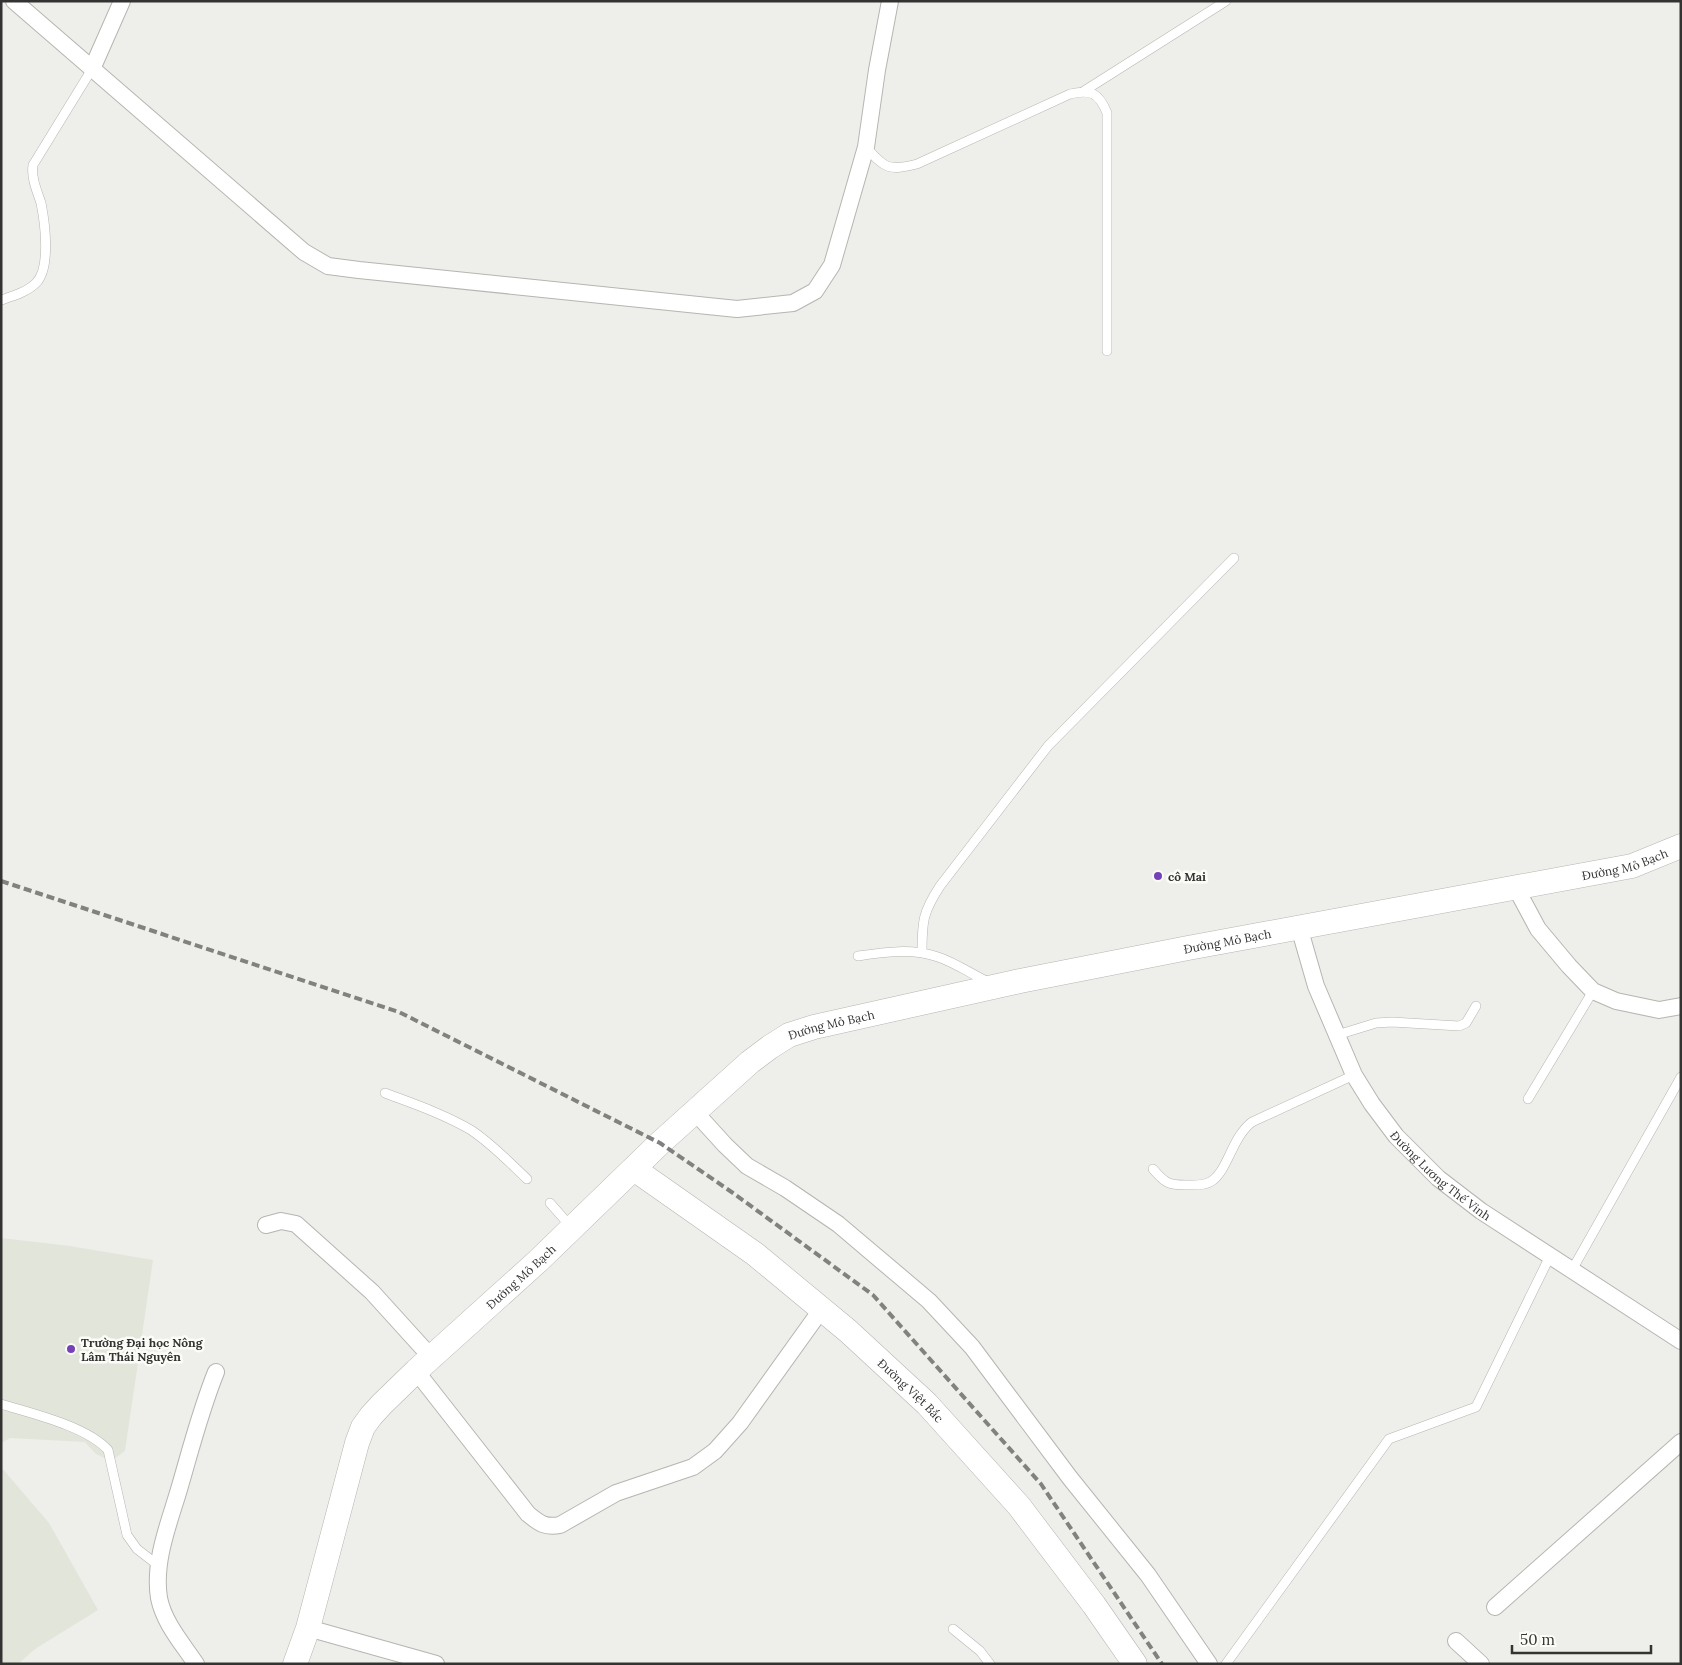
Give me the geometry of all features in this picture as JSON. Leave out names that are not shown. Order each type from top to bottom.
[{"type":"street","points":[[14,1],[304,252],[328,266],[737,309],[793,303],[815,291],[832,265],[866,147],[877,70],[890,1]]},
{"type":"street","points":[[92,69],[122,1]]},
{"type":"street","name":"Đường Mỏ Bạch","points":[[295,1664],[308,1628],[357,1443],[363,1427],[370,1416],[634,1170],[660,1143],[750,1062],[789,1035],[814,1027],[996,986],[1299,927],[1632,866],[1681,846]]},
{"type":"street","points":[[1516,888],[1538,928],[1569,966],[1593,990],[1616,1001],[1659,1010],[1681,1006]]},
{"type":"street","name":"Đường Lương Thế Vinh","points":[[1299,927],[1316,986],[1354,1075],[1372,1104],[1396,1136],[1438,1178],[1481,1211],[1681,1341]]},
{"type":"street","points":[[695,1112],[724,1145],[747,1166],[785,1188],[838,1224],[929,1301],[954,1327],[972,1347],[1070,1478],[1148,1574],[1209,1664]]},
{"type":"street","name":"Đường Việt Bắc","points":[[634,1170],[755,1254],[848,1332],[927,1404],[1019,1506],[1094,1605],[1135,1664]]},
{"type":"street","points":[[266,1225],[280,1221],[296,1224],[372,1292],[528,1514],[536,1521],[551,1527],[560,1524],[616,1493],[693,1467],[715,1451],[740,1423],[822,1310]]},
{"type":"street","points":[[196,1664],[166,1622],[159,1599],[158,1578],[162,1547],[204,1401],[216,1372]]},
{"type":"street","points":[[1495,1607],[1681,1442]]},
{"type":"street","points":[[308,1628],[436,1664]]},
{"type":"street","points":[[1456,1640],[1482,1664]]},
{"type":"lane","points":[[866,147],[882,164],[898,169],[917,164],[1070,94],[1084,91],[1226,1]]},
{"type":"lane","points":[[1,300],[29,290],[38,282],[43,274],[45,241],[43,214],[34,180],[33,165],[92,69]]},
{"type":"lane","points":[[1084,91],[1096,95],[1103,102],[1107,114],[1107,351]]},
{"type":"lane","points":[[922,952],[922,923],[928,904],[1048,746],[1234,558]]},
{"type":"lane","points":[[858,956],[893,951],[922,952],[940,957],[996,986]]},
{"type":"lane","points":[[1528,1099],[1593,990]]},
{"type":"lane","points":[[1337,1035],[1369,1025],[1392,1022],[1459,1026],[1466,1023],[1476,1006]]},
{"type":"lane","points":[[1153,1170],[1164,1182],[1172,1185],[1208,1183],[1221,1171],[1244,1128],[1252,1122],[1354,1075]]},
{"type":"lane","points":[[1572,1270],[1681,1077]]},
{"type":"lane","points":[[385,1093],[444,1116],[471,1130],[494,1147],[527,1179]]},
{"type":"lane","points":[[550,1203],[572,1228]]},
{"type":"lane","points":[[1226,1664],[1389,1439],[1476,1407],[1550,1256]]},
{"type":"lane","points":[[1,1404],[72,1427],[96,1438],[102,1443],[108,1450],[127,1535],[136,1549],[160,1566]]},
{"type":"lane","points":[[953,1628],[980,1651],[990,1664]]},
{"type":"shaded area","name":"Trường Đại học Nông Lâm Thái Nguyên","points":[[1,1238],[70,1246],[153,1260],[125,1451],[111,1461],[96,1454],[85,1442],[10,1438],[1,1443]]},
{"type":"shaded area","points":[[1,1467],[49,1523],[98,1610],[35,1649],[18,1664],[1,1664]]},
{"type":"railway","points":[[1,881],[399,1012],[660,1143],[733,1193],[873,1295],[1041,1484],[1162,1664]]},
{"type":"place","name":"cô Mai","points":[[1158,876]]},
{"type":"place","name":"Trường Đại học Nông Lâm Thái Nguyên","points":[[71,1349]]}]
